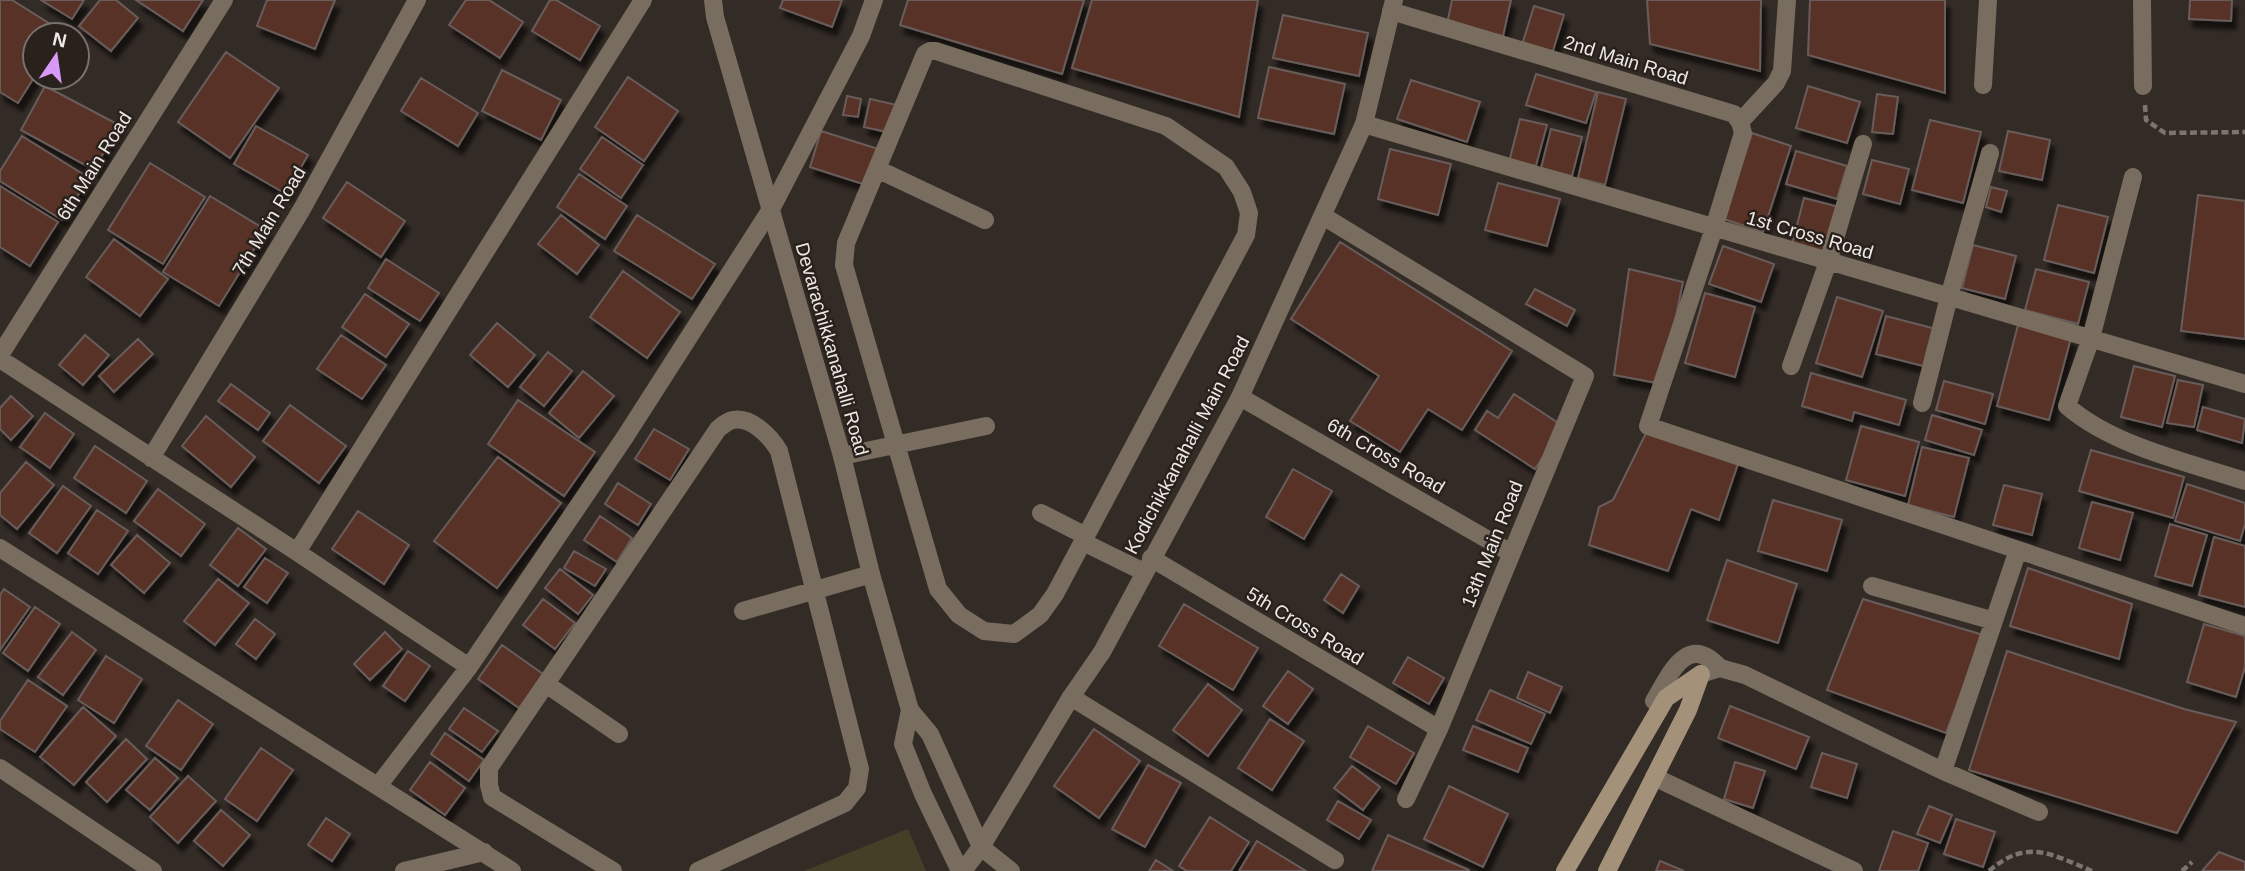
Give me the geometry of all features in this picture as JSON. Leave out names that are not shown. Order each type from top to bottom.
[{"type":"main road","points":[[1565,871],[1660,699],[1701,674]]},
{"type":"main road","points":[[1607,871],[1688,710],[1701,674]]},
{"type":"main road","points":[[1660,699],[1688,710]]},
{"type":"street","name":"6th Main Road","points":[[0,357],[223,0]]},
{"type":"street","name":"7th Main Road","points":[[151,458],[302,209],[417,0]]},
{"type":"street","points":[[297,552],[643,0]]},
{"type":"street","name":"Devarachikkanahalli Road","points":[[713,0],[715,16],[842,456],[871,574],[910,710],[930,734],[981,847],[1011,871]]},
{"type":"street","points":[[378,786],[469,667],[625,437],[771,209],[861,36],[874,0]]},
{"type":"street","points":[[1787,0],[1782,71],[1776,83],[1740,122],[1743,133],[1648,426],[2245,626]]},
{"type":"street","points":[[1983,85],[1988,0]]},
{"type":"street","points":[[2142,0],[2143,86]]},
{"type":"street","name":"2nd Main Road","points":[[1392,5],[1734,114],[1740,122]]},
{"type":"street","name":"Kodichikkanahalli Main Road","points":[[981,847],[1102,652],[1240,397],[1364,124],[1392,5]]},
{"type":"street","points":[[936,51],[1166,126],[1226,167],[1242,192],[1249,213],[1246,235],[1055,594],[1040,615],[1014,634],[984,631],[959,615],[938,589],[844,265],[846,243],[877,169],[925,54],[936,51]]},
{"type":"street","name":"1st Cross Road","points":[[1364,124],[2245,384]]},
{"type":"street","points":[[1791,366],[1828,262],[1863,144]]},
{"type":"street","points":[[1922,403],[1990,153]]},
{"type":"street","points":[[877,169],[985,220]]},
{"type":"street","points":[[2133,177],[2091,338],[2067,406],[2086,422],[2108,433],[2245,481]]},
{"type":"street","name":"13th Main Road","points":[[1323,216],[1585,376],[1438,729],[1406,799]]},
{"type":"street","points":[[0,357],[469,667]]},
{"type":"street","name":"6th Cross Road","points":[[1240,397],[1511,553]]},
{"type":"street","points":[[612,871],[492,797],[489,768],[718,429],[729,420],[741,419],[771,436],[779,450],[860,769],[857,788],[845,803],[698,871]]},
{"type":"street","points":[[842,456],[986,426]]},
{"type":"street","name":"5th Cross Road","points":[[1041,513],[1084,539],[1147,565],[1438,729]]},
{"type":"street","points":[[0,548],[512,871]]},
{"type":"street","points":[[1943,771],[2018,550]]},
{"type":"street","points":[[743,611],[871,574]]},
{"type":"street","points":[[1872,586],[1994,621]]},
{"type":"street","points":[[1660,699],[1675,666],[1684,656],[1696,654],[1710,657],[1720,668],[1745,675],[1943,771],[2039,812]]},
{"type":"street","points":[[1701,674],[1720,668]]},
{"type":"street","points":[[546,684],[619,734]]},
{"type":"street","points":[[1072,697],[1335,860]]},
{"type":"street","name":"Devarachikkanahalli Road","points":[[910,710],[903,744],[923,794],[961,871],[981,847]]},
{"type":"street","points":[[0,768],[153,871]]},
{"type":"street","points":[[1654,777],[1854,871]]},
{"type":"street","points":[[404,871],[484,852]]},
{"type":"path","points":[[2146,120],[2165,133],[2245,132]]},
{"type":"path","points":[[1989,871],[2018,852],[2039,851],[2052,853],[2089,871]]},
{"type":"path","points":[[2182,871],[2192,862]]},
{"type":"shaded area","points":[[908,829],[926,871],[804,871]]},
{"type":"building","points":[[0,0],[12,0],[45,21],[21,21],[21,91],[26,91],[18,103],[0,92]]},
{"type":"building","points":[[41,0],[84,0],[72,19]]},
{"type":"building","points":[[100,0],[116,0],[138,18],[111,51],[91,35],[91,21],[83,21]]},
{"type":"building","points":[[136,0],[203,0],[183,31]]},
{"type":"building","points":[[267,0],[335,0],[315,49],[257,26]]},
{"type":"building","points":[[466,0],[489,0],[523,22],[500,58],[449,25]]},
{"type":"building","points":[[550,0],[556,0],[600,26],[580,60],[532,31]]},
{"type":"building","points":[[783,0],[842,0],[832,27],[780,8]]},
{"type":"building","points":[[908,0],[1084,0],[1062,74],[900,25]]},
{"type":"building","points":[[1092,0],[1258,0],[1239,117],[1072,68]]},
{"type":"building","points":[[1452,0],[1511,0],[1503,36],[1447,24]]},
{"type":"building","points":[[1647,0],[1761,0],[1760,71],[1650,44]]},
{"type":"building","points":[[1810,0],[1945,0],[1945,93],[1808,55]]},
{"type":"building","points":[[2190,0],[2232,0],[2231,21],[2189,19]]},
{"type":"building","points":[[1534,6],[1564,15],[1552,54],[1522,45]]},
{"type":"building","points":[[1283,15],[1368,33],[1359,76],[1273,58]]},
{"type":"building","points":[[226,52],[279,88],[230,158],[178,122]]},
{"type":"building","points":[[1269,67],[1345,84],[1334,134],[1258,118]]},
{"type":"building","points":[[502,70],[561,100],[541,140],[482,111]]},
{"type":"building","points":[[1536,74],[1596,92],[1586,123],[1526,105]]},
{"type":"building","points":[[628,77],[678,111],[644,161],[595,127]]},
{"type":"building","points":[[421,78],[478,113],[458,146],[401,111]]},
{"type":"building","points":[[1411,80],[1480,102],[1467,142],[1397,119]]},
{"type":"building","points":[[1808,86],[1860,102],[1847,143],[1796,128]]},
{"type":"building","points":[[42,91],[54,91],[119,125],[94,170],[21,130]]},
{"type":"building","points":[[1598,92],[1626,99],[1605,185],[1578,178]]},
{"type":"building","points":[[1877,94],[1898,97],[1893,134],[1872,132]]},
{"type":"building","points":[[847,96],[861,99],[858,117],[843,115]]},
{"type":"building","points":[[870,99],[897,105],[891,133],[864,127]]},
{"type":"building","points":[[1520,119],[1547,125],[1535,169],[1509,162]]},
{"type":"building","points":[[1930,120],[1981,132],[1963,203],[1912,190]]},
{"type":"building","points":[[256,126],[308,155],[286,194],[234,164]]},
{"type":"building","points":[[1551,129],[1582,137],[1572,176],[1541,168]]},
{"type":"building","points":[[821,131],[878,149],[866,185],[810,167]]},
{"type":"building","points":[[2008,131],[2050,140],[2042,180],[1999,171]]},
{"type":"building","points":[[1752,133],[1791,146],[1763,232],[1724,219]]},
{"type":"building","points":[[22,136],[89,178],[62,220],[0,181],[0,171]]},
{"type":"building","points":[[602,137],[643,165],[621,198],[580,169]]},
{"type":"building","points":[[1390,149],[1451,164],[1438,215],[1378,199]]},
{"type":"building","points":[[1796,151],[1847,166],[1837,199],[1786,184]]},
{"type":"building","points":[[1872,160],[1909,169],[1900,204],[1863,194]]},
{"type":"building","points":[[150,163],[205,197],[163,264],[108,230]]},
{"type":"building","points":[[579,174],[627,206],[605,239],[557,207]]},
{"type":"building","points":[[347,182],[405,221],[381,257],[323,218]]},
{"type":"building","points":[[1498,183],[1560,199],[1547,246],[1485,230]]},
{"type":"building","points":[[0,186],[58,222],[30,266],[0,247]]},
{"type":"building","points":[[1991,187],[2007,191],[2001,212],[1986,207]]},
{"type":"building","points":[[2198,195],[2245,201],[2245,339],[2181,331]]},
{"type":"building","points":[[210,196],[266,230],[219,306],[163,272]]},
{"type":"building","points":[[1804,198],[1839,207],[1826,257],[1791,248]]},
{"type":"building","points":[[2058,205],[2108,217],[2094,273],[2044,260]]},
{"type":"building","points":[[561,215],[599,245],[577,274],[538,244]]},
{"type":"building","points":[[637,215],[715,264],[692,299],[614,251]]},
{"type":"building","points":[[114,239],[168,279],[140,316],[86,277]]},
{"type":"building","points":[[1340,242],[1512,351],[1462,430],[1428,409],[1400,452],[1350,421],[1379,376],[1291,319]]},
{"type":"building","points":[[1973,245],[2016,256],[2005,299],[1962,288]]},
{"type":"building","points":[[1723,246],[1774,264],[1761,302],[1709,284]]},
{"type":"building","points":[[386,259],[439,293],[420,321],[368,288]]},
{"type":"building","points":[[1629,269],[1683,282],[1662,384],[1614,375]]},
{"type":"building","points":[[2036,269],[2089,282],[2078,324],[2025,310]]},
{"type":"building","points":[[623,271],[680,312],[647,358],[590,317]]},
{"type":"building","points":[[1535,289],[1575,310],[1567,326],[1526,304]]},
{"type":"building","points":[[1705,293],[1755,307],[1735,377],[1685,363]]},
{"type":"building","points":[[365,294],[409,324],[386,357],[342,327]]},
{"type":"building","points":[[1837,297],[1883,311],[1862,377],[1816,363]]},
{"type":"building","points":[[1886,316],[1936,329],[1927,367],[1876,354]]},
{"type":"building","points":[[497,323],[535,355],[508,387],[470,355]]},
{"type":"building","points":[[2018,325],[2071,338],[2049,420],[1997,406]]},
{"type":"building","points":[[85,335],[109,355],[83,385],[59,365]]},
{"type":"building","points":[[341,335],[386,365],[362,399],[317,369]]},
{"type":"building","points":[[138,339],[153,354],[114,392],[99,376]]},
{"type":"building","points":[[548,352],[572,371],[544,406],[520,387]]},
{"type":"building","points":[[2134,366],[2175,376],[2162,427],[2121,417]]},
{"type":"building","points":[[583,371],[614,396],[579,438],[549,413]]},
{"type":"building","points":[[1811,373],[1906,400],[1899,425],[1854,412],[1852,421],[1802,406]]},
{"type":"building","points":[[2178,380],[2203,385],[2194,427],[2167,423]]},
{"type":"building","points":[[1944,381],[1993,394],[1985,424],[1936,410]]},
{"type":"building","points":[[231,384],[270,413],[258,430],[218,401]]},
{"type":"building","points":[[1514,394],[1563,426],[1535,469],[1475,430],[1487,411],[1498,418]]},
{"type":"building","points":[[11,396],[33,416],[11,440],[0,429],[0,408]]},
{"type":"building","points":[[518,400],[595,452],[564,496],[488,444]]},
{"type":"building","points":[[290,405],[346,446],[319,483],[263,441]]},
{"type":"building","points":[[2203,407],[2245,419],[2242,443],[2197,430]]},
{"type":"building","points":[[45,413],[74,434],[50,468],[20,447]]},
{"type":"building","points":[[1932,415],[1982,430],[1974,455],[1925,440]]},
{"type":"building","points":[[206,416],[255,457],[231,487],[182,446]]},
{"type":"building","points":[[1861,426],[1919,442],[1905,496],[1846,480]]},
{"type":"building","points":[[654,429],[689,449],[670,480],[635,459]]},
{"type":"building","points":[[1648,429],[1740,458],[1719,520],[1691,509],[1668,571],[1589,545],[1599,507],[1613,500]]},
{"type":"building","points":[[95,446],[147,481],[126,513],[74,478]]},
{"type":"building","points":[[1922,447],[1969,458],[1954,517],[1908,505]]},
{"type":"building","points":[[2091,450],[2184,477],[2173,518],[2079,491]]},
{"type":"building","points":[[498,457],[561,503],[497,588],[434,541]]},
{"type":"building","points":[[26,462],[54,485],[17,529],[0,515],[0,493]]},
{"type":"building","points":[[1293,469],[1332,491],[1304,539],[1266,517]]},
{"type":"building","points":[[618,483],[651,504],[638,525],[605,504]]},
{"type":"building","points":[[2187,484],[2245,503],[2245,524],[2240,541],[2175,521]]},
{"type":"building","points":[[2004,485],[2042,494],[2032,535],[1993,525]]},
{"type":"building","points":[[63,486],[91,506],[57,553],[29,533]]},
{"type":"building","points":[[158,489],[205,524],[181,556],[134,521]]},
{"type":"building","points":[[1773,500],[1842,520],[1827,571],[1758,551]]},
{"type":"building","points":[[2092,502],[2133,513],[2120,560],[2079,548]]},
{"type":"building","points":[[97,510],[128,531],[98,574],[68,553]]},
{"type":"building","points":[[358,511],[409,545],[384,584],[332,549]]},
{"type":"building","points":[[600,516],[632,538],[617,562],[584,540]]},
{"type":"building","points":[[2170,524],[2207,535],[2192,586],[2155,576]]},
{"type":"building","points":[[238,528],[266,549],[238,586],[210,565]]},
{"type":"building","points":[[137,535],[170,563],[144,593],[111,565]]},
{"type":"building","points":[[2214,537],[2245,546],[2245,607],[2199,595]]},
{"type":"building","points":[[574,551],[606,569],[595,586],[564,568]]},
{"type":"building","points":[[265,558],[288,573],[267,603],[244,587]]},
{"type":"building","points":[[1727,560],[1797,584],[1778,643],[1707,620]]},
{"type":"building","points":[[2028,568],[2132,604],[2119,659],[2010,626]]},
{"type":"building","points":[[560,569],[593,595],[578,614],[545,588]]},
{"type":"building","points":[[1341,574],[1359,586],[1343,613],[1324,600]]},
{"type":"building","points":[[218,579],[249,603],[215,645],[184,621]]},
{"type":"building","points":[[4,589],[30,607],[0,650],[0,595]]},
{"type":"building","points":[[543,599],[575,623],[555,649],[523,625]]},
{"type":"building","points":[[1863,599],[1983,635],[1946,733],[1827,690]]},
{"type":"building","points":[[1184,604],[1258,648],[1233,690],[1159,646]]},
{"type":"building","points":[[35,607],[60,624],[28,671],[3,653]]},
{"type":"building","points":[[255,619],[275,634],[256,659],[236,644]]},
{"type":"building","points":[[2204,624],[2245,636],[2245,667],[2236,697],[2187,682]]},
{"type":"building","points":[[72,632],[96,650],[63,695],[38,677]]},
{"type":"building","points":[[385,632],[402,649],[370,680],[354,664]]},
{"type":"building","points":[[502,645],[543,674],[519,708],[478,679]]},
{"type":"building","points":[[408,651],[430,666],[405,701],[383,686]]},
{"type":"building","points":[[2007,651],[2184,709],[2236,722],[2177,833],[1969,770]]},
{"type":"building","points":[[106,656],[142,679],[114,723],[78,700]]},
{"type":"building","points":[[1408,657],[1444,678],[1429,704],[1393,683]]},
{"type":"building","points":[[1288,671],[1313,689],[1288,724],[1263,706]]},
{"type":"building","points":[[1528,672],[1562,687],[1550,713],[1517,698]]},
{"type":"building","points":[[28,680],[67,706],[35,752],[0,729],[0,721]]},
{"type":"building","points":[[1208,684],[1242,710],[1208,756],[1173,730]]},
{"type":"building","points":[[1490,690],[1545,714],[1531,744],[1476,720]]},
{"type":"building","points":[[178,700],[213,724],[181,770],[146,746]]},
{"type":"building","points":[[1730,706],[1809,737],[1796,769],[1718,738]]},
{"type":"building","points":[[83,707],[116,736],[74,785],[40,757]]},
{"type":"building","points":[[464,708],[498,731],[482,752],[449,729]]},
{"type":"building","points":[[1270,719],[1304,741],[1272,790],[1238,768]]},
{"type":"building","points":[[1368,726],[1414,753],[1396,784],[1350,757]]},
{"type":"building","points":[[1473,726],[1528,748],[1518,772],[1463,750]]},
{"type":"building","points":[[1094,729],[1140,761],[1099,818],[1054,786]]},
{"type":"building","points":[[445,733],[484,760],[469,781],[431,754]]},
{"type":"building","points":[[126,739],[147,759],[107,802],[86,782]]},
{"type":"building","points":[[261,748],[293,770],[257,821],[225,799]]},
{"type":"building","points":[[1822,753],[1857,764],[1847,798],[1811,787]]},
{"type":"building","points":[[155,758],[178,778],[150,810],[126,790]]},
{"type":"building","points":[[430,762],[465,788],[445,815],[410,790]]},
{"type":"building","points":[[1735,762],[1765,771],[1753,808],[1724,799]]},
{"type":"building","points":[[1148,765],[1181,783],[1145,847],[1112,829]]},
{"type":"building","points":[[1352,766],[1380,787],[1363,810],[1334,788]]},
{"type":"building","points":[[188,776],[216,801],[178,843],[150,817]]},
{"type":"building","points":[[1449,786],[1508,814],[1483,867],[1424,839]]},
{"type":"building","points":[[1338,801],[1371,820],[1359,839],[1327,820]]},
{"type":"building","points":[[1929,806],[1952,815],[1940,843],[1917,834]]},
{"type":"building","points":[[221,810],[250,835],[223,866],[194,841]]},
{"type":"building","points":[[1210,817],[1249,842],[1231,871],[1187,871],[1179,866]]},
{"type":"building","points":[[326,818],[350,834],[332,861],[308,845]]},
{"type":"building","points":[[1956,819],[1995,832],[1983,867],[1944,854]]},
{"type":"building","points":[[1893,831],[1928,843],[1918,871],[1879,871]]},
{"type":"building","points":[[1388,835],[1469,870],[1469,871],[1372,871]]},
{"type":"building","points":[[1257,841],[1306,871],[1239,871]]},
{"type":"building","points":[[2219,852],[2245,862],[2245,871],[2202,871]]},
{"type":"building","points":[[1156,860],[1173,871],[1149,871]]},
{"type":"building","points":[[1660,861],[1684,871],[1656,871]]}]
